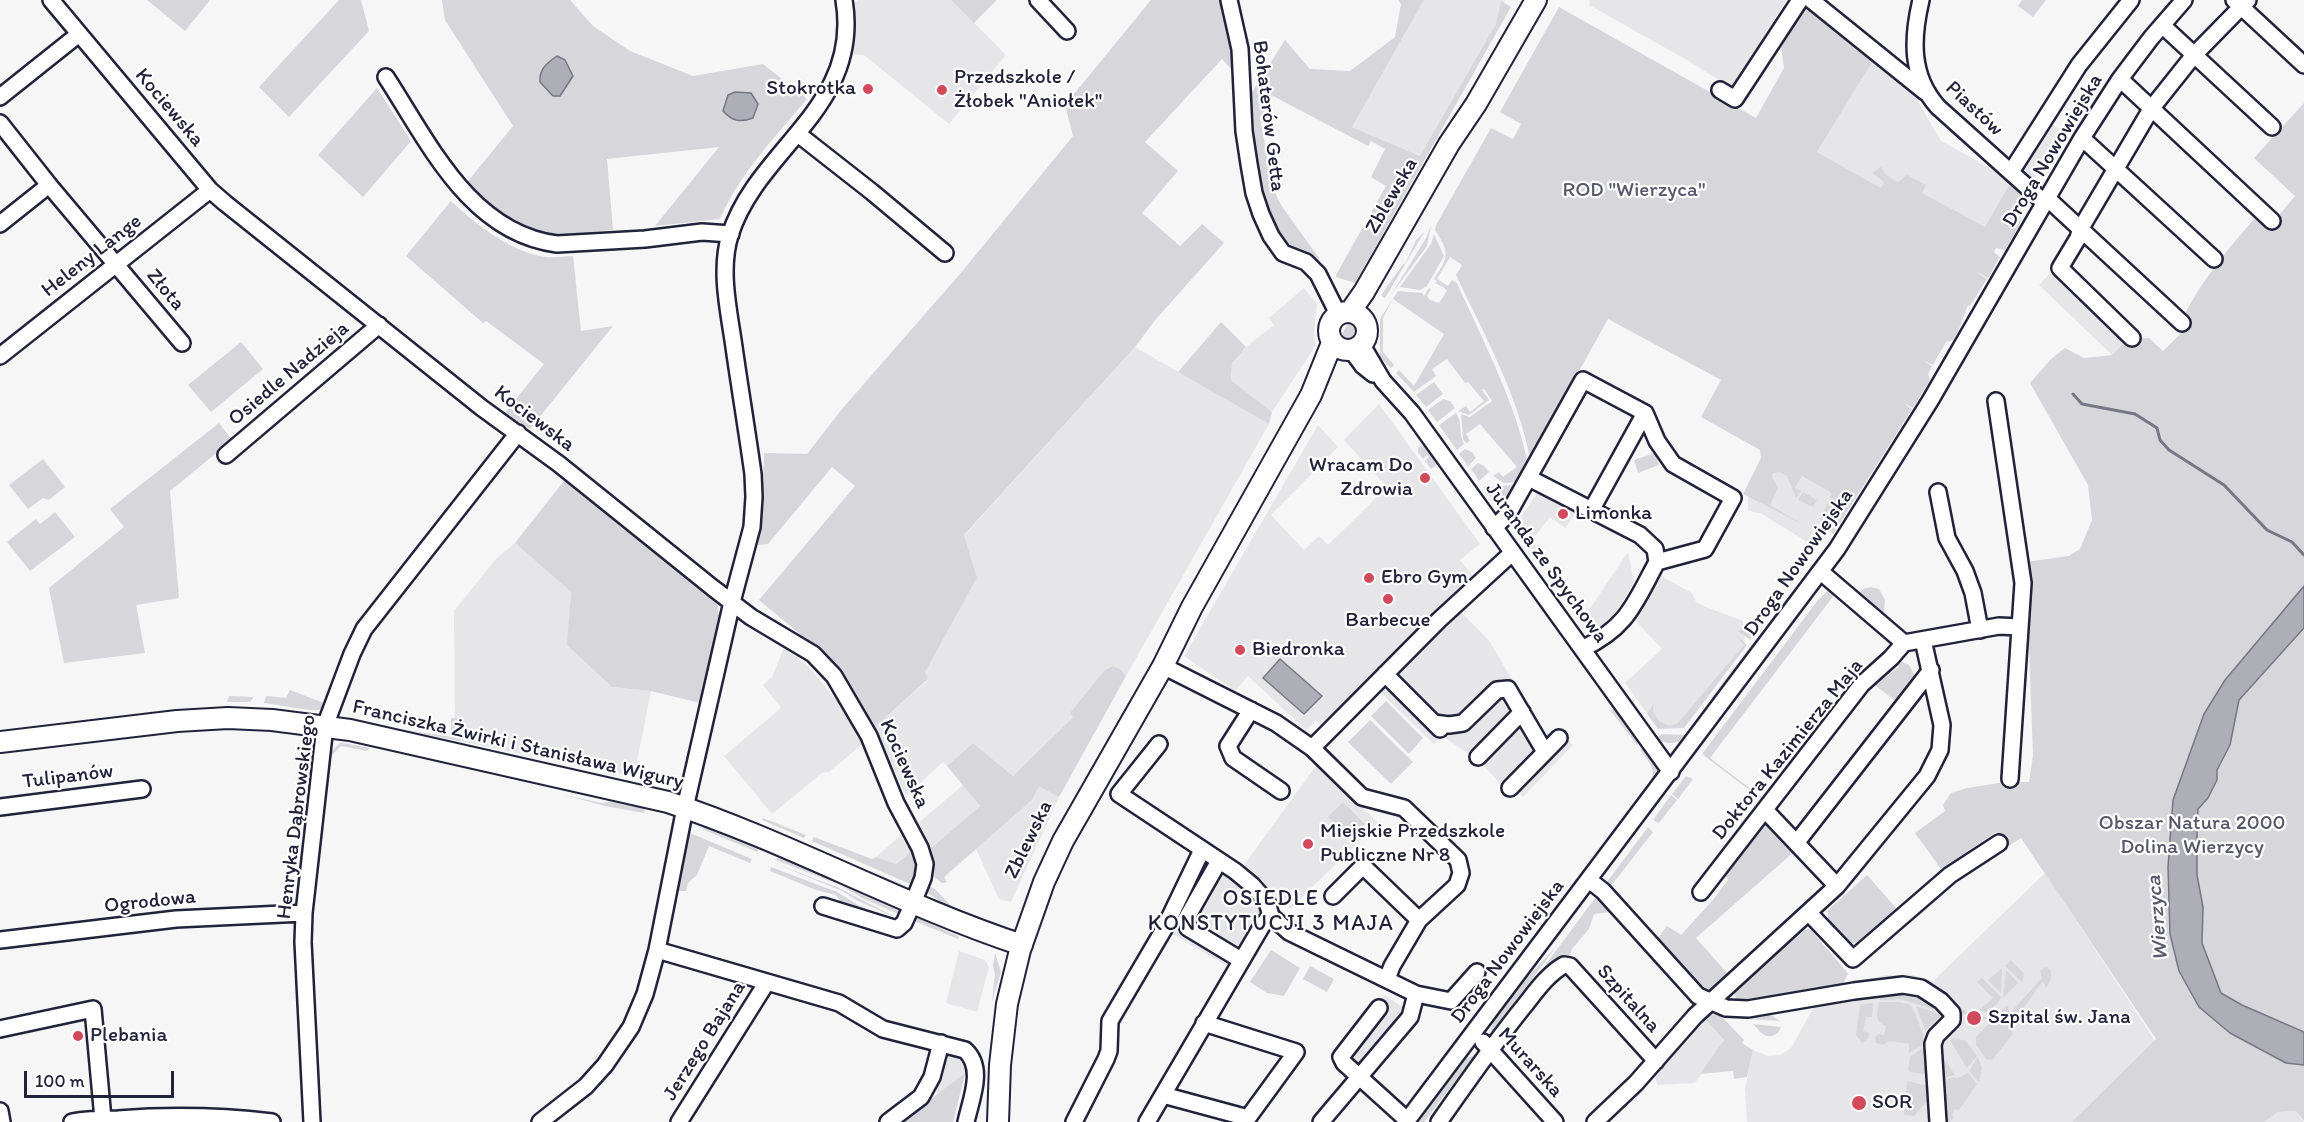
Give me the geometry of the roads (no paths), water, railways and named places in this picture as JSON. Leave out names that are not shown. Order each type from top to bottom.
[{"type":"main road","name":"Zblewska","points":[[1350,315],[1536,0]]},
{"type":"main road","points":[[1350,315],[1367,332],[1347,347],[1328,331],[1329,324],[1350,315]]},
{"type":"main road","name":"Zblewska","points":[[998,1122],[1003,1033],[1017,944],[1044,882],[1063,841],[1163,666],[1192,607],[1311,395],[1347,347]]},
{"type":"main road","name":"Zblewska","points":[[987,1122],[992,1043],[997,1008],[1037,875],[1066,817],[1161,652],[1192,607]]},
{"type":"main road","name":"Franciszka Żwirki i Stanisława Wigury","points":[[5,743],[177,721],[227,718],[325,726],[650,796],[685,807],[1017,944]]},
{"type":"street","name":"Kociewska","points":[[51,0],[210,189],[225,203],[482,408],[518,433],[751,617],[813,654],[834,676],[861,718],[896,803],[925,864],[923,878],[913,903],[903,925],[897,929],[823,906]]},
{"type":"street","points":[[540,1122],[586,1086],[605,1065],[636,1016],[645,994],[657,950],[685,807],[732,602],[752,527],[754,497],[727,296],[726,252],[730,234],[748,198],[832,87],[844,41],[844,0]]},
{"type":"street","points":[[1038,0],[1067,31]]},
{"type":"street","name":"Bohaterów Getta","points":[[1229,0],[1240,49],[1244,131],[1254,193],[1271,236],[1287,256],[1306,262],[1350,315]]},
{"type":"street","points":[[1720,90],[1736,99],[1800,0]]},
{"type":"street","points":[[1811,0],[1927,94]]},
{"type":"street","name":"Piastów","points":[[1921,0],[1914,48],[1918,72],[1927,94],[1938,107],[2011,172],[2081,228],[2178,313]]},
{"type":"street","name":"Piastów","points":[[2011,172],[2074,72],[2131,0]]},
{"type":"street","name":"Droga Nowowiejska","points":[[1407,1121],[1821,572],[1892,464],[2082,138],[2120,79],[2184,0]]},
{"type":"street","points":[[2132,338],[2060,268],[2151,109],[2194,55],[2241,2],[2304,65]]},
{"type":"street","points":[[2162,26],[2274,125]]},
{"type":"street","points":[[0,97],[79,34]]},
{"type":"street","points":[[386,77],[456,183],[477,206],[500,223],[522,235],[544,243],[557,244],[635,240],[702,232],[730,234]]},
{"type":"street","points":[[2120,79],[2264,220]]},
{"type":"street","name":"Złota","points":[[0,123],[182,343]]},
{"type":"street","points":[[798,134],[945,253]]},
{"type":"street","points":[[2082,138],[2116,168],[2206,259]]},
{"type":"street","points":[[0,224],[49,185]]},
{"type":"street","name":"Heleny Lange","points":[[0,356],[210,189]]},
{"type":"street","name":"Osiedle Nadzieja","points":[[226,455],[380,325]]},
{"type":"street","name":"Juranda ze Spychowa","points":[[1347,347],[1412,413],[1671,772]]},
{"type":"street","points":[[1494,528],[1508,514],[1583,380],[1645,414],[1657,441],[1673,464],[1733,498],[1706,549],[1657,561]]},
{"type":"street","points":[[1996,401],[2023,583],[2010,779]]},
{"type":"street","points":[[1592,509],[1645,414]]},
{"type":"street","name":"Henryka Dąbrowskiego","points":[[312,1122],[303,942],[304,913],[325,726],[352,654],[364,629],[518,433]]},
{"type":"street","points":[[1529,478],[1640,535],[1655,549],[1657,561],[1627,617],[1603,639],[1582,649]]},
{"type":"street","points":[[1938,492],[1947,538],[1965,571],[1973,593],[1980,630]]},
{"type":"street","points":[[1312,748],[1438,620],[1512,553]]},
{"type":"street","points":[[1821,572],[1904,642],[1999,626],[2019,627]]},
{"type":"street","points":[[1595,1122],[1636,1083],[1695,1016],[1837,886],[1927,776],[1940,750],[1942,725],[1923,640]]},
{"type":"street","name":"Doktora Kazimierza Maja","points":[[1701,892],[1862,684],[1891,658],[1904,642]]},
{"type":"street","points":[[1163,666],[1276,723],[1312,748],[1362,797],[1404,808],[1458,860],[1461,873],[1457,885],[1419,920],[1392,966],[1387,979]]},
{"type":"street","points":[[1797,842],[1930,670]]},
{"type":"street","points":[[1385,674],[1439,728],[1463,723],[1497,690],[1508,690],[1545,752]]},
{"type":"street","points":[[1251,710],[1228,746],[1233,759],[1281,791]]},
{"type":"street","points":[[1478,757],[1522,712]]},
{"type":"street","points":[[1510,788],[1559,738]]},
{"type":"street","points":[[1159,744],[1119,794],[1252,885],[1267,902],[1271,916],[1289,932],[1416,994],[1451,1001],[1477,972]]},
{"type":"street","name":"Tulipanów","points":[[0,807],[142,789]]},
{"type":"street","points":[[1765,810],[1837,886]]},
{"type":"street","points":[[1809,913],[1853,959],[1950,875],[1999,843]]},
{"type":"street","points":[[1074,1122],[1109,1051],[1110,1021],[1164,928],[1202,850]]},
{"type":"street","points":[[1219,861],[1186,919],[1188,928],[1241,960]]},
{"type":"street","points":[[1333,896],[1363,866],[1419,920]]},
{"type":"street","points":[[1589,880],[1603,891],[1698,996],[1726,1008],[1748,1009],[1903,985],[1922,988],[1941,1001],[1952,1013],[1952,1020],[1936,1036],[1934,1044],[1938,1122]]},
{"type":"street","name":"Ogrodowa","points":[[0,939],[177,919],[304,913]]},
{"type":"street","points":[[1147,1122],[1241,960],[1263,924],[1271,916]]},
{"type":"street","points":[[657,950],[839,1004],[883,1029],[965,1050],[973,1058],[977,1073],[966,1122]]},
{"type":"street","name":"Szpitalna","points":[[1491,1048],[1551,975],[1563,965],[1570,966],[1656,1061]]},
{"type":"street","name":"Jerzego Bajana","points":[[679,1122],[767,982]]},
{"type":"street","points":[[1321,1122],[1410,1017],[1416,994]]},
{"type":"street","points":[[1379,1008],[1341,1057],[1344,1063],[1407,1121]]},
{"type":"street","points":[[0,1029],[93,1009],[103,1119]]},
{"type":"street","points":[[1163,1095],[1246,1120],[1296,1052],[1204,1023]]},
{"type":"street","name":"Murarska","points":[[1473,1034],[1491,1048],[1555,1122]]},
{"type":"street","points":[[888,1122],[921,1097],[932,1077],[941,1043]]},
{"type":"street","points":[[1439,1122],[1491,1048]]},
{"type":"street","points":[[0,1111],[2,1122]]},
{"type":"street","points":[[72,1122],[103,1119],[228,1117],[272,1122]]},
{"type":"waterway","points":[[2073,394],[2082,404],[2135,414],[2157,428],[2160,440],[2169,450],[2224,485],[2267,530],[2292,542],[2304,555]]},
{"type":"place","name":"Stokrotka","points":[[868,89]]},
{"type":"place","name":"Przedszkole / Żłobek \"Aniołek\"","points":[[942,90]]},
{"type":"place","name":"Wracam Do Zdrowia","points":[[1425,478]]},
{"type":"place","name":"Limonka","points":[[1563,514]]},
{"type":"place","name":"Ebro Gym","points":[[1369,578]]},
{"type":"place","name":"Barbecue","points":[[1388,599]]},
{"type":"place","name":"Biedronka","points":[[1240,650]]},
{"type":"place","name":"Miejskie Przedszkole Publiczne Nr 8","points":[[1308,844]]},
{"type":"place","name":"Szpital św. Jana","points":[[1974,1018]]},
{"type":"place","name":"Plebania","points":[[78,1036]]},
{"type":"place","name":"SOR","points":[[1859,1103]]},
{"type":"district","name":"OSIEDLE KONSTYTUCJI 3 MAJA","points":[[1271,912]]},
{"type":"park label","name":"ROD \"Wierzyca\"","points":[[1634,191]]},
{"type":"park label","name":"Obszar Natura 2000 Dolina Wierzycy","points":[[2192,836]]},
{"type":"water label","name":"Wierzyca","points":[[2158,918]]}]
